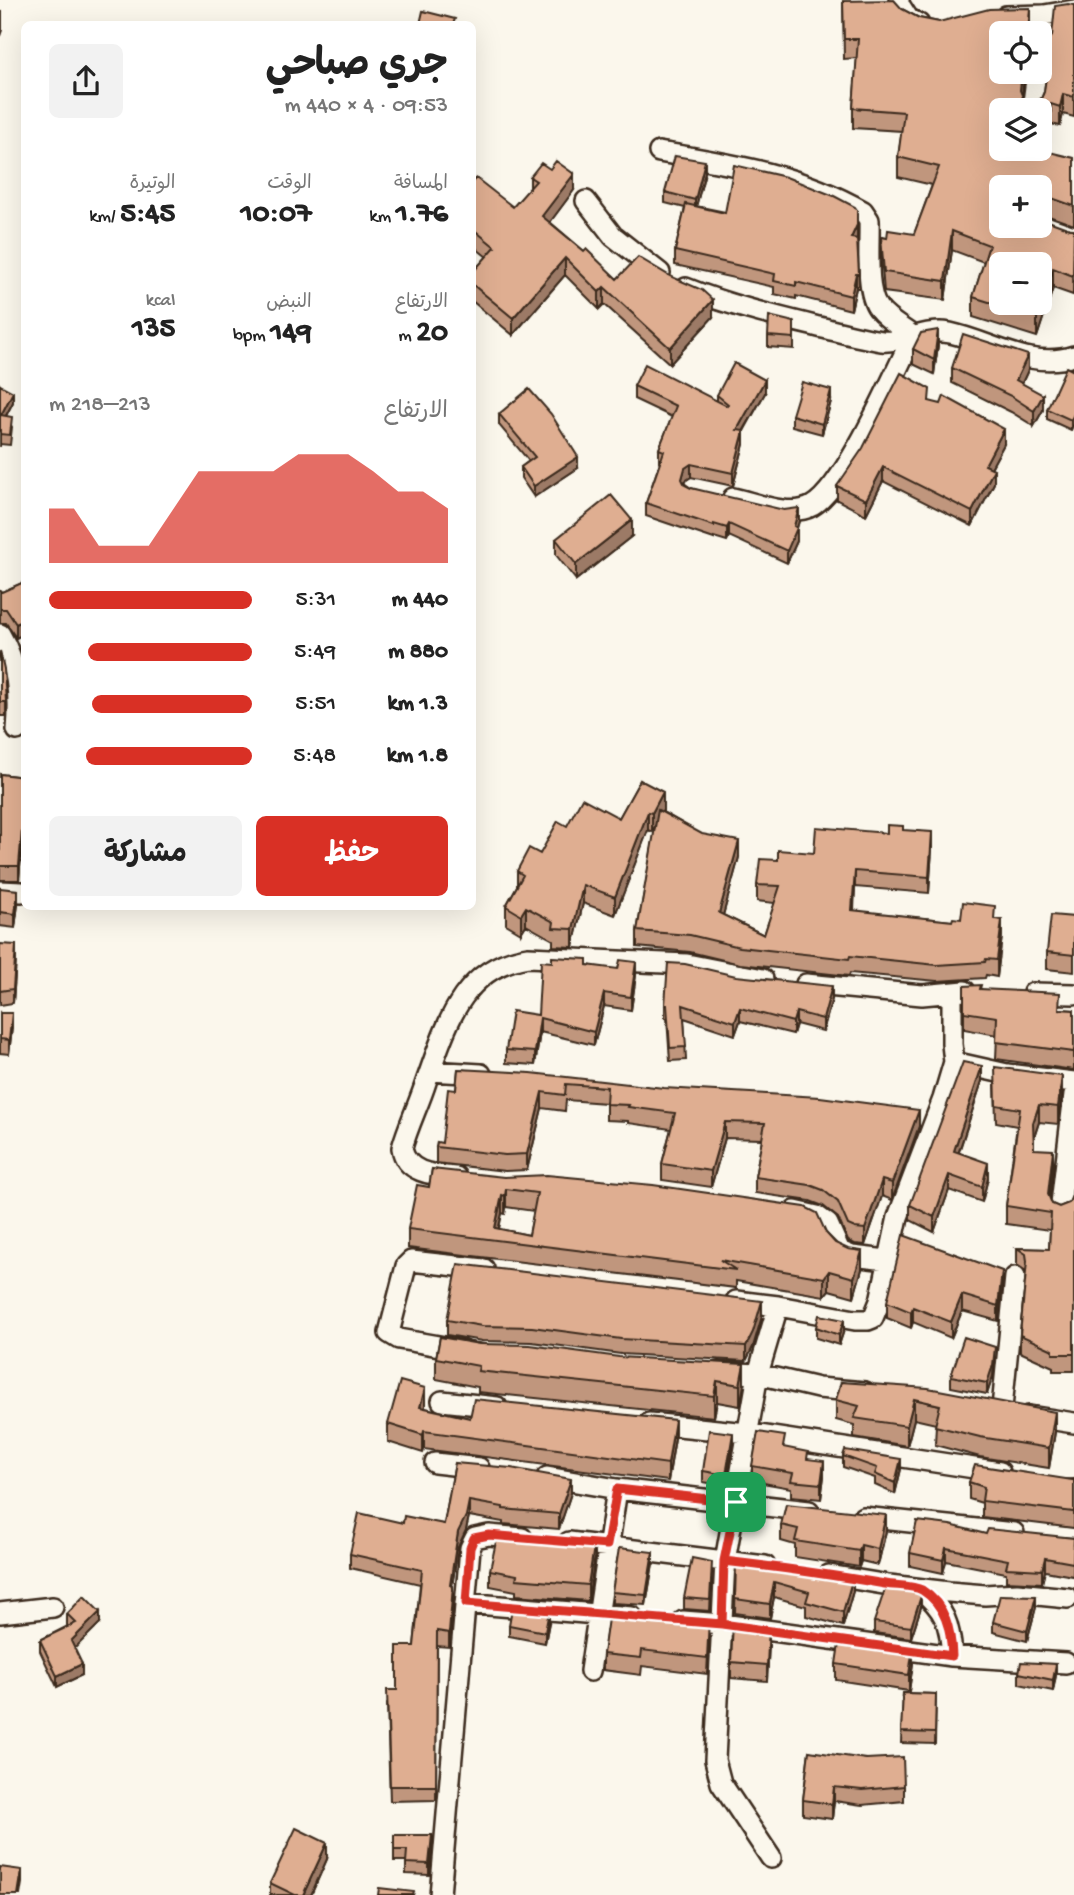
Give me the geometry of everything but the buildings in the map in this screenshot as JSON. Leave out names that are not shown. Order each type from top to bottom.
[{"type":"street","points":[[899,0],[908,18],[925,27],[941,29]]},
{"type":"street","points":[[987,16],[1044,15],[1074,10]]},
{"type":"street","points":[[1043,21],[1044,15]]},
{"type":"street","points":[[659,152],[749,166],[775,174],[863,211],[869,220],[872,295],[877,307],[889,320],[913,336]]},
{"type":"street","points":[[586,201],[613,236],[668,279],[688,289],[764,314],[886,341],[928,332],[949,333],[1032,359],[1062,360],[1074,356]]},
{"type":"street","points":[[720,495],[787,511],[811,506],[830,490],[852,457],[913,336]]},
{"type":"street","points":[[0,634],[7,646],[17,678],[17,730]]},
{"type":"street","points":[[0,891],[21,892]]},
{"type":"street","points":[[477,1180],[433,1175],[415,1168],[403,1157],[403,1141],[445,1027],[460,1002],[480,978],[501,963],[528,957],[657,961],[784,982],[922,995],[989,991]]},
{"type":"street","points":[[1017,992],[1074,994]]},
{"type":"street","points":[[724,1299],[855,1321],[868,1321],[873,1318],[878,1308],[898,1217],[954,1062],[952,993]]},
{"type":"street","points":[[954,1062],[1007,1074],[1074,1082]]},
{"type":"street","points":[[430,1071],[506,1075]]},
{"type":"street","points":[[1060,1212],[1074,1094]]},
{"type":"street","points":[[915,1114],[936,1116]]},
{"type":"street","points":[[771,1207],[817,1216],[828,1224],[836,1246],[846,1254],[887,1259]]},
{"type":"street","points":[[481,1353],[399,1339],[389,1333],[406,1266],[411,1261],[506,1272]]},
{"type":"street","points":[[1015,1277],[994,1406],[1037,1418],[1074,1423]]},
{"type":"street","points":[[771,1858],[721,1783],[715,1760],[724,1561],[758,1374],[778,1306]]},
{"type":"street","points":[[703,1371],[758,1374],[818,1388],[881,1393]]},
{"type":"street","points":[[442,1401],[511,1408]]},
{"type":"street","points":[[636,1422],[747,1433],[1020,1475]]},
{"type":"street","points":[[435,1463],[500,1470]]},
{"type":"street","points":[[526,1473],[617,1489],[1033,1535]]},
{"type":"street","points":[[590,1671],[617,1489]]},
{"type":"street","points":[[440,1895],[470,1548],[474,1538],[489,1535],[607,1545],[786,1568]]},
{"type":"street","points":[[810,1571],[920,1589],[1068,1598]]},
{"type":"street","points":[[920,1589],[936,1602],[947,1619],[951,1631],[952,1656]]},
{"type":"street","points":[[466,1603],[722,1624],[952,1656],[1066,1663]]},
{"type":"street","points":[[0,1614],[53,1608]]},
{"type":"route","points":[[736,1502],[617,1489],[607,1545],[489,1535],[474,1538],[470,1548],[466,1603],[722,1624],[724,1561],[810,1571],[920,1589],[936,1602],[947,1619],[951,1631],[952,1656],[722,1624],[724,1561],[736,1502]]}]
